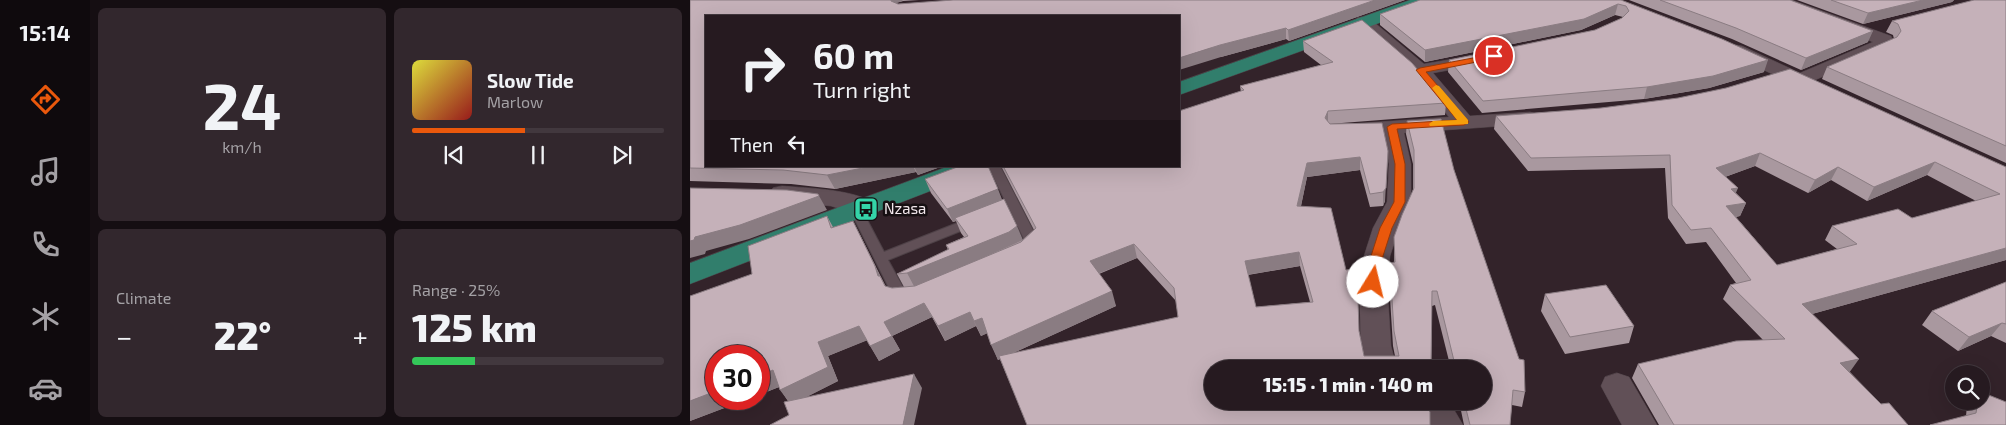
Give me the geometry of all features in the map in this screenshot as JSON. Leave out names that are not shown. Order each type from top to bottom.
[{"type":"main road","points":[[1180,89],[1426,0]]},
{"type":"main road","points":[[690,274],[862,210],[970,167]]},
{"type":"main road","points":[[762,193],[835,198],[862,210]]},
{"type":"street","points":[[1758,82],[1792,77],[1885,43],[1885,40],[1864,31],[1777,0]]},
{"type":"street","points":[[1363,22],[1420,70],[1464,122]]},
{"type":"street","points":[[1864,31],[1890,24]]},
{"type":"street","points":[[1717,42],[1834,95]]},
{"type":"street","points":[[1420,70],[1498,55]]},
{"type":"street","points":[[1338,130],[1549,116]]},
{"type":"street","points":[[1378,360],[1373,282],[1377,256],[1386,228],[1399,202],[1400,164],[1392,127]]},
{"type":"street","points":[[1618,386],[1640,425]]},
{"type":"street","points":[[1437,410],[1446,425]]},
{"type":"lane","points":[[994,167],[1008,207],[1032,242],[1011,255]]},
{"type":"lane","points":[[862,210],[881,258],[900,296],[917,295]]},
{"type":"lane","points":[[881,258],[986,216]]},
{"type":"building","points":[[690,0],[891,0],[898,4],[953,0],[1375,0],[1288,30],[1286,28],[1180,58],[1180,15],[705,15],[705,167],[868,167],[827,175],[783,170],[690,168]]},
{"type":"building","points":[[1420,0],[1621,0],[1722,39],[1768,60],[1713,76],[1647,87],[1483,101],[1449,60],[1595,30],[1622,18],[1629,11],[1626,6],[1618,4],[1584,19],[1425,50],[1380,14]]},
{"type":"building","points":[[1660,0],[1790,0],[1873,31],[1806,58],[1736,28]]},
{"type":"building","points":[[1831,0],[1923,0],[1868,13]]},
{"type":"building","points":[[1974,0],[2006,0],[2006,146],[1827,67],[1897,37],[1901,31],[1898,24],[1892,21]]},
{"type":"building","points":[[1362,20],[1412,63],[1446,103],[1328,111],[1325,118],[1330,124],[1382,123],[1388,151],[1386,188],[1383,192],[1370,194],[1360,157],[1307,163],[1297,206],[1331,208],[1346,270],[1357,268],[1359,331],[1364,356],[1399,356],[1394,331],[1390,263],[1395,262],[1394,237],[1414,188],[1414,150],[1407,121],[1441,119],[1454,170],[1519,359],[1524,360],[1525,392],[1513,390],[1510,425],[1470,425],[1466,410],[1492,410],[1492,360],[1454,360],[1437,291],[1432,291],[1431,360],[1204,360],[1204,410],[1429,410],[1430,425],[1027,425],[999,356],[1178,317],[1174,288],[1134,244],[1090,261],[1112,291],[991,345],[982,318],[974,321],[970,312],[938,326],[924,303],[884,322],[892,336],[870,346],[859,326],[818,342],[828,367],[780,390],[773,370],[770,371],[770,345],[705,345],[705,395],[690,401],[690,296],[752,274],[748,246],[827,216],[831,228],[853,221],[878,276],[880,276],[885,286],[892,288],[915,286],[1021,242],[1036,228],[1004,167],[1180,167],[1180,111],[1244,90],[1240,86],[1333,62],[1303,41]],"holes":[[[1299,252],[1313,302],[1256,307],[1245,261]]]},
{"type":"building","points":[[1790,69],[2006,167],[2006,248],[1802,304],[1859,359],[1840,363],[1881,404],[1889,403],[1908,425],[1674,425],[1638,364],[1736,341],[1785,339],[1730,285],[1751,280],[1711,228],[1691,230],[1672,205],[1670,155],[1531,158],[1496,116],[1601,108],[1678,98],[1726,88]],"holes":[[[1760,153],[1815,180],[1838,167],[1874,187],[1935,162],[2000,194],[1912,218],[1898,209],[1832,226],[1857,244],[1777,265],[1726,206],[1746,203],[1731,189],[1738,188],[1716,168]]]},
{"type":"building","points":[[957,167],[988,167],[998,189],[947,209],[925,179]]},
{"type":"building","points":[[690,188],[787,190],[818,194],[819,196],[740,225],[695,237],[694,240],[690,241]]},
{"type":"building","points":[[1004,199],[1017,226],[1009,232],[907,273],[897,274],[949,249],[946,245],[968,236],[955,218]]},
{"type":"building","points":[[2006,282],[2006,324],[2002,323],[1969,337],[1932,311]]},
{"type":"building","points":[[1606,285],[1634,326],[1570,337],[1545,294]]},
{"type":"building","points":[[914,374],[903,425],[770,425],[789,415],[784,402]]},
{"type":"building","points":[[1990,396],[2006,402],[2006,425],[1930,425],[1976,413],[1976,410],[1990,410]]},
{"type":"slow traffic","points":[[1433,124],[1464,122],[1436,88]]},
{"type":"place","name":"Nzasa","points":[[866,209]]},
{"type":"route","points":[[1373,282],[1377,256],[1386,228],[1399,202],[1400,164],[1392,127],[1464,122],[1420,70],[1494,56]]}]
